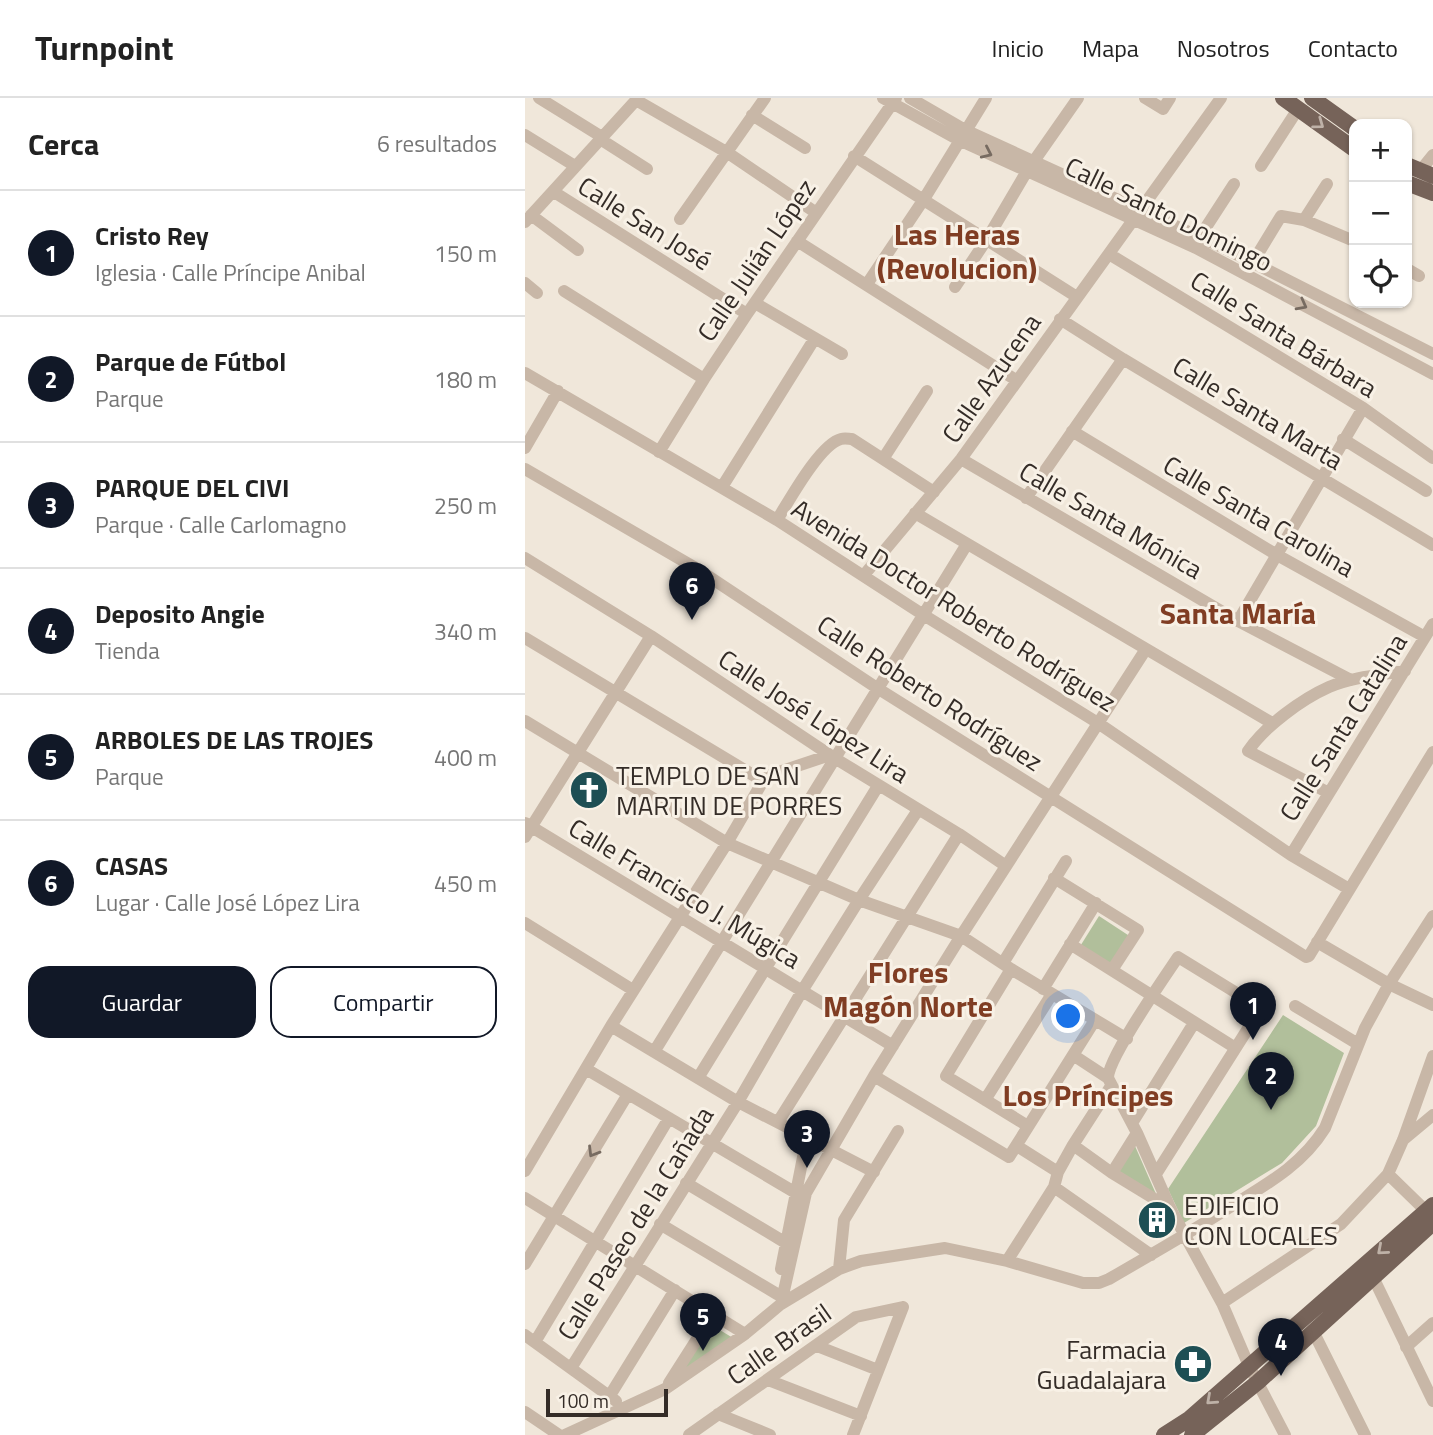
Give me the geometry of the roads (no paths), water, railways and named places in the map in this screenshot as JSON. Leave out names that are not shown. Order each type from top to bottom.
[{"type":"main road","points":[[1319,100],[1349,124]]},
{"type":"main road","points":[[1290,102],[1349,145]]},
{"type":"main road","points":[[1412,185],[1433,193]]},
{"type":"main road","points":[[1201,1432],[1373,1277],[1431,1213]]},
{"type":"main road","points":[[1164,1435],[1189,1419],[1431,1213]]},
{"type":"street","points":[[539,98],[647,169]]},
{"type":"street","points":[[680,219],[765,98]]},
{"type":"street","name":"Calle Santo Domingo","points":[[910,98],[962,135]]},
{"type":"street","points":[[867,284],[924,199],[986,98]]},
{"type":"street","points":[[955,287],[1031,166],[1078,98]]},
{"type":"street","points":[[1145,98],[1163,109],[1171,98]]},
{"type":"street","name":"Calle Azucena","points":[[864,575],[961,458],[1221,98]]},
{"type":"street","points":[[578,250],[529,214],[554,192],[637,99],[728,153],[815,212]]},
{"type":"street","name":"Calle Santo Domingo","points":[[891,100],[1138,215],[1253,262],[1433,354]]},
{"type":"street","name":"Calle Julián López","points":[[659,452],[704,379],[891,100]]},
{"type":"street","points":[[1261,166],[1290,102]]},
{"type":"street","points":[[752,116],[806,148]]},
{"type":"street","points":[[525,135],[575,166]]},
{"type":"street","points":[[1420,171],[1433,155]]},
{"type":"street","points":[[855,156],[1077,297]]},
{"type":"street","points":[[1199,238],[1234,184]]},
{"type":"street","points":[[1304,220],[1327,184]]},
{"type":"street","name":"Calle San José","points":[[554,192],[751,308],[842,354]]},
{"type":"street","name":"Calle Santo Domingo","points":[[1138,215],[1433,374]]},
{"type":"street","points":[[1253,262],[1281,216],[1304,220],[1349,239]]},
{"type":"street","points":[[797,241],[1016,380]]},
{"type":"street","name":"Calle Santa Bárbara","points":[[1109,254],[1363,408],[1433,457]]},
{"type":"street","points":[[1412,272],[1419,276]]},
{"type":"street","points":[[525,284],[537,293]]},
{"type":"street","points":[[563,291],[704,379]]},
{"type":"street","name":"Calle Santa Marta","points":[[1060,319],[1433,545]]},
{"type":"street","points":[[722,487],[815,338]]},
{"type":"street","points":[[1026,498],[1123,359]]},
{"type":"street","name":"Avenida Doctor Roberto Rodríguez","points":[[525,373],[777,520],[1098,723],[1291,855],[1349,890]]},
{"type":"street","points":[[525,448],[558,391]]},
{"type":"street","points":[[883,459],[927,391]]},
{"type":"street","points":[[1238,621],[1363,408]]},
{"type":"street","name":"Calle Santa Carolina","points":[[1072,431],[1277,555],[1425,637]]},
{"type":"street","points":[[777,520],[815,460],[841,439],[852,439],[934,492]]},
{"type":"street","points":[[1343,439],[1426,491]]},
{"type":"street","name":"Calle Santa Mónica","points":[[961,458],[1238,621],[1351,680]]},
{"type":"street","name":"Calle Roberto Rodríguez","points":[[525,469],[699,570],[877,688],[1308,957],[1317,942]]},
{"type":"street","points":[[915,513],[1272,723]]},
{"type":"street","points":[[655,1052],[772,863],[833,757],[967,544]]},
{"type":"street","name":"Calle José López Lira","points":[[525,558],[651,636],[833,757],[960,834],[1006,866]]},
{"type":"street","name":"Calle Santa Catalina","points":[[1291,855],[1433,624]]},
{"type":"street","points":[[527,829],[578,754],[651,636]]},
{"type":"street","points":[[525,638],[762,781]]},
{"type":"street","points":[[801,1193],[1049,797],[1146,649]]},
{"type":"street","points":[[1329,793],[1248,751],[1272,723],[1328,687],[1351,680],[1405,671]]},
{"type":"street","points":[[525,722],[727,843],[818,884],[961,936],[1127,1039]]},
{"type":"street","points":[[1433,752],[1317,942],[1389,984],[1433,1005]]},
{"type":"street","points":[[525,1171],[633,990],[727,843],[762,781],[770,775],[833,757]]},
{"type":"street","points":[[698,1079],[878,786]]},
{"type":"street","name":"Calle Paseo de la Cañada","points":[[571,1368],[738,1102],[802,991],[918,810]]},
{"type":"street","name":"Calle Francisco J. Múgica","points":[[527,829],[679,916],[893,1046]]},
{"type":"street","points":[[778,1122],[960,834]]},
{"type":"street","points":[[1028,1126],[946,1076],[1054,878],[1066,861]]},
{"type":"street","points":[[1054,878],[1138,930],[1112,970]]},
{"type":"street","points":[[985,1100],[1048,991],[1070,944],[1095,904]]},
{"type":"street","points":[[565,1435],[665,1389],[745,1334],[777,1303],[839,1269],[861,1261],[945,1248],[1007,1261],[1083,1283],[1099,1283],[1187,1234],[1287,1171],[1304,1156],[1325,1128],[1364,1028],[1433,916]]},
{"type":"street","points":[[525,923],[633,990]]},
{"type":"street","points":[[1070,944],[1234,1047]]},
{"type":"street","points":[[1007,1261],[1054,1187],[1058,1172],[1110,1082],[1110,1068],[1178,957],[1261,1008],[1156,1174]]},
{"type":"street","points":[[1295,1006],[1358,1044]]},
{"type":"street","points":[[874,1076],[1009,1157],[1095,1020]]},
{"type":"street","points":[[1112,1173],[1193,1023]]},
{"type":"street","points":[[611,1026],[738,1102],[874,1172]]},
{"type":"street","points":[[1073,1055],[1110,1082],[1135,1128],[1171,1210],[1187,1234],[1222,1303],[1249,1366],[1285,1435]]},
{"type":"street","points":[[1222,1303],[1341,1224],[1388,1174],[1433,1056]]},
{"type":"street","points":[[586,1069],[801,1193]]},
{"type":"street","points":[[1423,1086],[1432,1099]]},
{"type":"street","points":[[525,1264],[628,1094]]},
{"type":"street","points":[[1403,1140],[1433,1115]]},
{"type":"street","points":[[625,1408],[530,1339],[669,1118]]},
{"type":"street","points":[[839,1269],[844,1220],[898,1131]]},
{"type":"street","points":[[777,1303],[801,1193],[807,1137]]},
{"type":"street","points":[[1073,1144],[1112,1173],[1171,1210]]},
{"type":"street","points":[[1017,1146],[1058,1172]]},
{"type":"street","points":[[1388,1174],[1431,1213]]},
{"type":"street","points":[[686,1183],[790,1243]]},
{"type":"street","points":[[1054,1187],[1151,1255]]},
{"type":"street","points":[[525,1198],[745,1334]]},
{"type":"street","points":[[660,1224],[777,1303]]},
{"type":"street","points":[[1373,1277],[1433,1401]]},
{"type":"street","points":[[609,1396],[675,1290]]},
{"type":"street","name":"Calle Brasil","points":[[689,1435],[856,1317],[903,1307],[878,1370]]},
{"type":"street","points":[[665,1389],[713,1314]]},
{"type":"street","points":[[1406,1348],[1433,1323]]},
{"type":"street","points":[[1313,1331],[1366,1435]]},
{"type":"street","points":[[817,1346],[878,1370],[853,1435]]},
{"type":"street","points":[[768,1380],[861,1416]]},
{"type":"street","points":[[525,1412],[559,1435]]},
{"type":"street","points":[[718,1414],[770,1435]]},
{"type":"place","name":"CASAS","points":[[692,620]]},
{"type":"place","name":"TEMPLO DE SAN MARTIN DE PORRES","points":[[589,790]]},
{"type":"place","name":"Cristo Rey","points":[[1253,1040]]},
{"type":"place","name":"Parque de Fútbol","points":[[1271,1110]]},
{"type":"place","name":"PARQUE DEL CIVI","points":[[807,1168]]},
{"type":"place","name":"EDIFICIO CON LOCALES","points":[[1157,1220]]},
{"type":"place","name":"ARBOLES DE LAS TROJES","points":[[703,1351]]},
{"type":"place","name":"Farmacia Guadalajara","points":[[1193,1364]]},
{"type":"place","name":"Deposito Angie","points":[[1281,1376]]},
{"type":"district","name":"Las Heras (Revolucion)","points":[[957,251]]},
{"type":"district","name":"Santa María","points":[[1238,613]]},
{"type":"district","name":"Flores Magón Norte","points":[[908,989]]},
{"type":"district","name":"Los Príncipes","points":[[1088,1095]]}]
